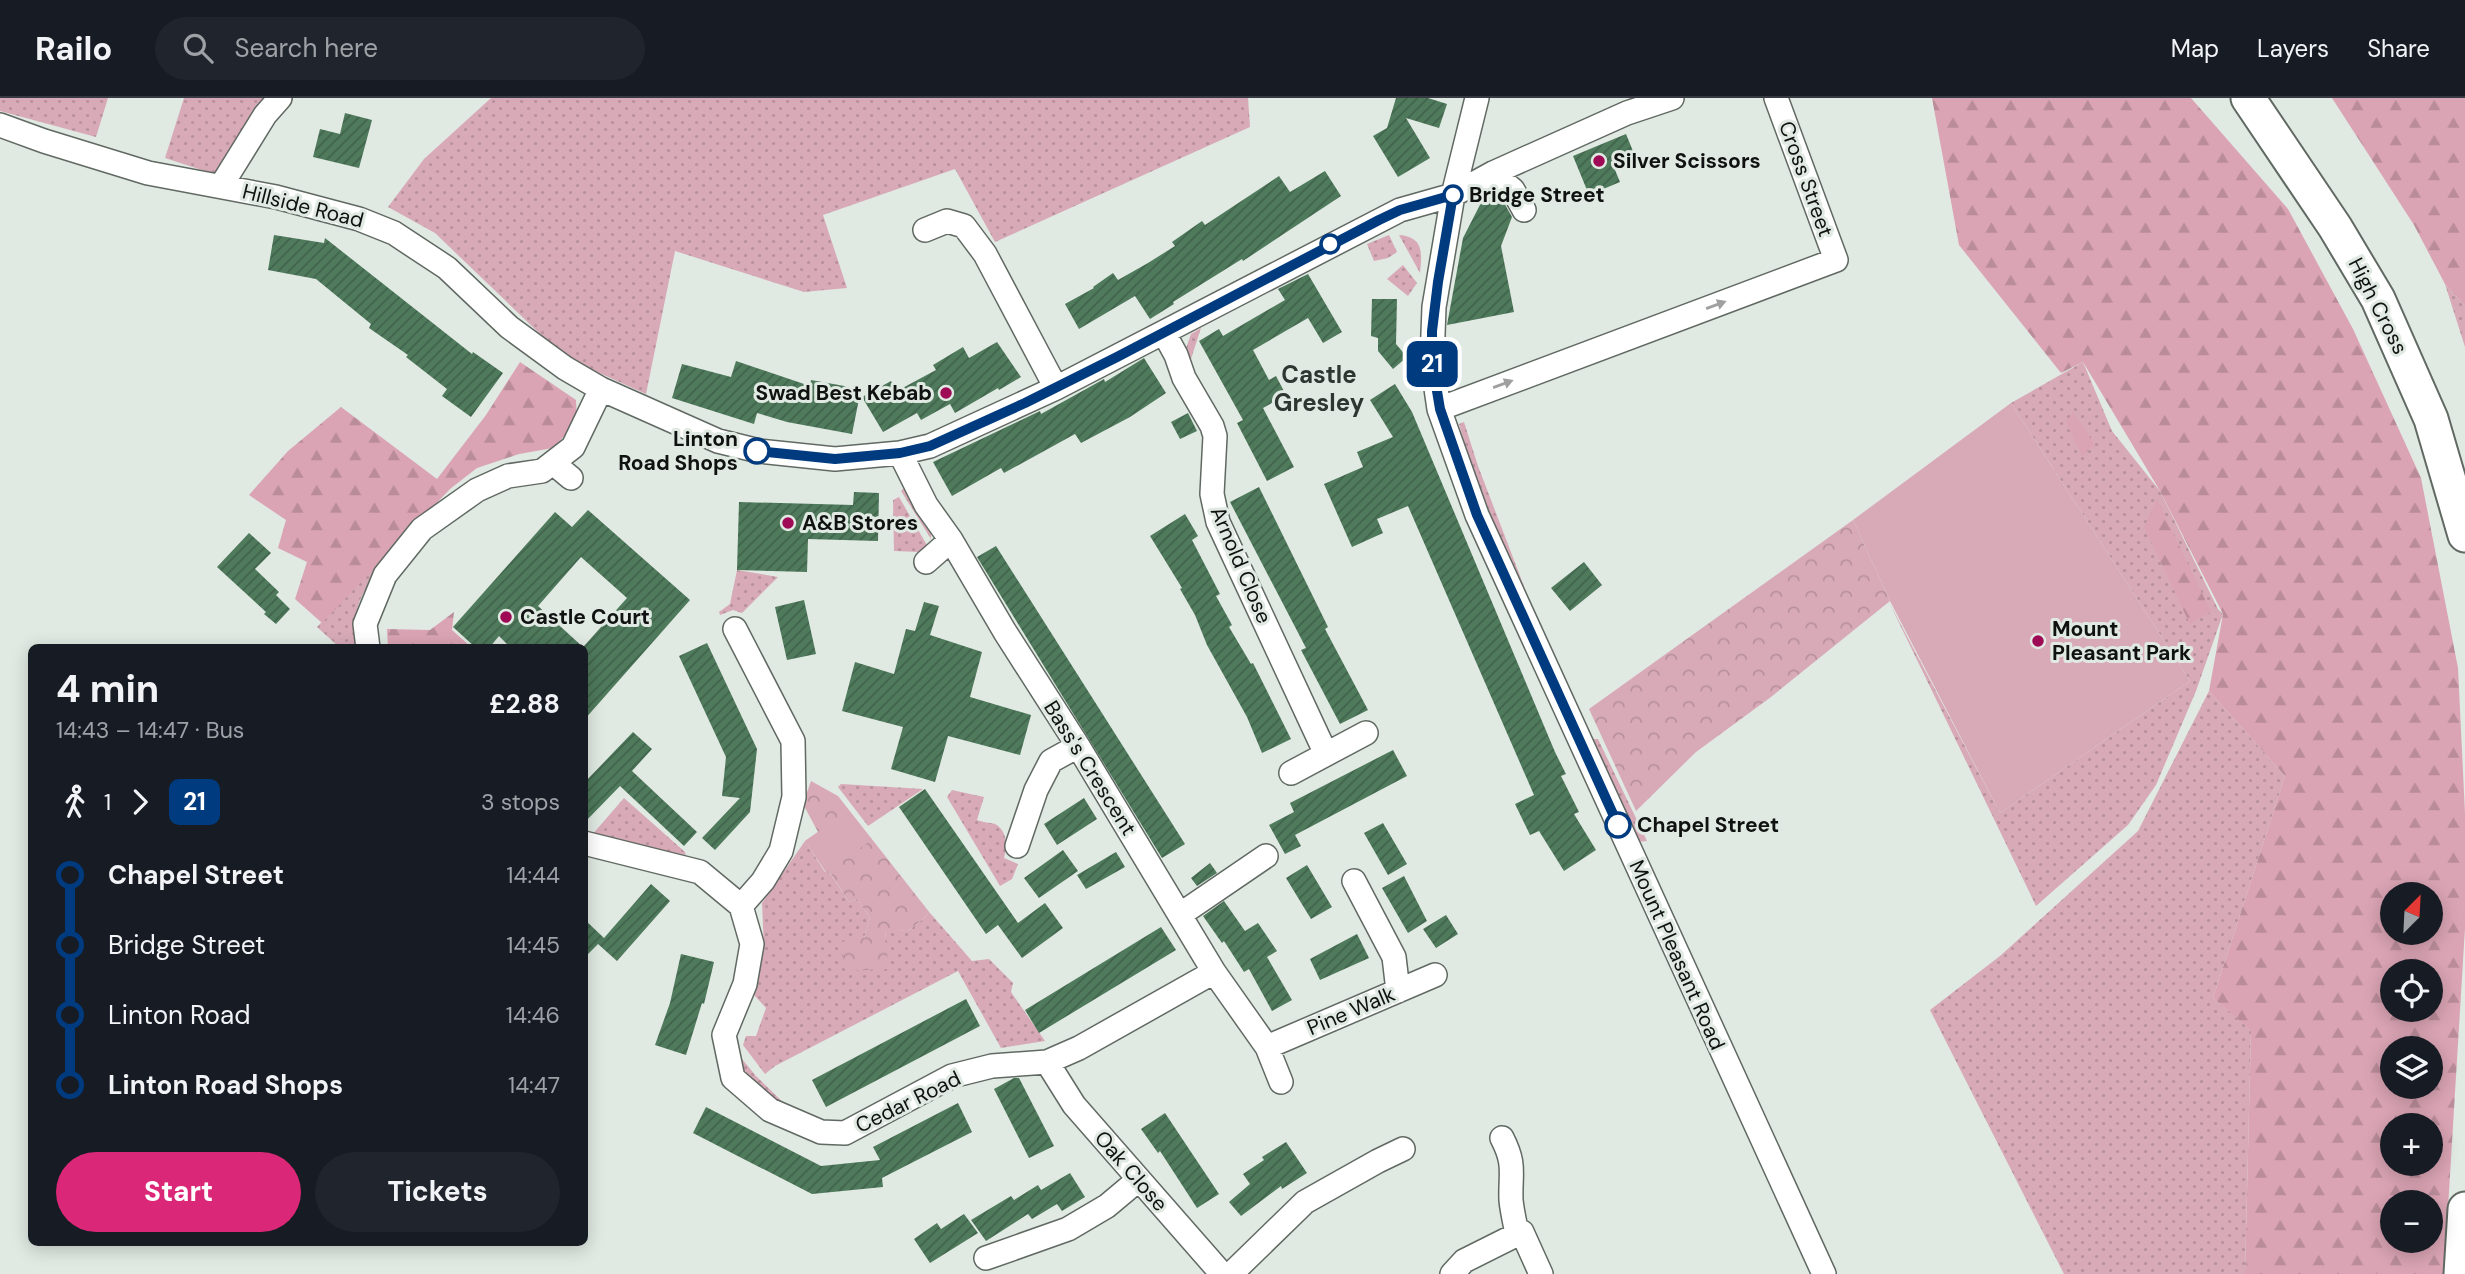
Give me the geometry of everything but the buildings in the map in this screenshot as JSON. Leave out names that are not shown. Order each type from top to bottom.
[{"type":"highway","name":"High Cross","points":[[2248,98],[2335,227],[2378,299],[2431,419],[2465,534]]},
{"type":"highway","points":[[2461,1274],[2465,1209]]},
{"type":"street","points":[[220,186],[265,115],[280,98]]},
{"type":"street","name":"Mount Pleasant Road","points":[[1478,98],[1453,195],[1432,331],[1433,373],[1440,409],[1477,515],[1824,1274]]},
{"type":"street","points":[[1453,195],[1493,173],[1627,113],[1672,98]]},
{"type":"street","name":"Cross Street","points":[[1440,409],[1836,260],[1776,98]]},
{"type":"street","name":"Hillside Road","points":[[0,125],[148,173],[318,206],[359,219],[394,233],[447,268],[509,327],[565,368],[601,389],[718,441],[759,451],[835,459],[900,453],[930,446],[1056,388],[1388,215],[1453,195]]},
{"type":"street","points":[[1493,173],[1513,190],[1524,210]]},
{"type":"street","points":[[925,230],[947,221],[964,226],[985,254],[1056,388]]},
{"type":"street","name":"Arnold Close","points":[[1164,333],[1215,436],[1205,482],[1212,494],[1218,522],[1326,754]]},
{"type":"street","points":[[368,644],[365,624],[385,575],[422,529],[477,490],[508,476],[542,471],[553,463],[573,447],[601,389]]},
{"type":"street","name":"Bass's Crescent","points":[[900,453],[926,505],[951,540],[1214,972],[1267,1047],[1281,1082]]},
{"type":"street","points":[[553,463],[571,478]]},
{"type":"street","points":[[926,562],[951,540]]},
{"type":"street","points":[[588,844],[699,872],[741,906],[763,881],[781,851],[794,797],[800,734],[735,629]]},
{"type":"street","points":[[1291,773],[1366,733]]},
{"type":"street","points":[[1017,846],[1036,790],[1051,761],[1078,746]]},
{"type":"street","points":[[1181,914],[1266,856]]},
{"type":"street","points":[[1354,881],[1394,957],[1398,991]]},
{"type":"street","name":"Cedar Road","points":[[741,906],[752,944],[745,984],[724,1035],[733,1078],[770,1110],[821,1132],[845,1133],[952,1076],[992,1066],[1047,1062],[1079,1048],[1214,972]]},
{"type":"street","name":"Pine Walk","points":[[1267,1047],[1435,975]]},
{"type":"street","name":"Oak Close","points":[[1047,1062],[1074,1105],[1222,1274]]},
{"type":"street","points":[[1502,1138],[1513,1168],[1511,1205],[1517,1234]]},
{"type":"street","points":[[1231,1274],[1305,1202],[1403,1149]]},
{"type":"street","points":[[986,1258],[1068,1229],[1107,1206],[1138,1180]]},
{"type":"street","points":[[1452,1274],[1464,1261],[1522,1232],[1541,1274]]},
{"type":"green space","points":[[0,98],[108,98],[96,137],[0,111]]},
{"type":"green space","points":[[184,98],[272,98],[217,175],[165,158]]},
{"type":"green space","points":[[491,98],[1248,98],[1250,127],[995,242],[955,169],[823,215],[847,288],[804,292],[675,251],[646,394],[564,357],[435,233],[388,207],[424,159]]},
{"type":"green space","points":[[1932,98],[2191,98],[2288,209],[2353,329],[2421,478],[2458,668],[2465,813],[2465,928],[2444,1274],[2245,1274],[2251,1030],[2213,998],[2285,776],[2209,691],[2223,614],[2160,491],[2083,362],[2061,373],[1959,245]]},
{"type":"green space","points":[[2332,98],[2465,98],[2465,306],[2445,284],[2414,225]]},
{"type":"green space","points":[[1389,235],[1397,252],[1388,258],[1374,261],[1367,244]]},
{"type":"green space","points":[[1399,235],[1413,239],[1420,247],[1420,273]]},
{"type":"green space","points":[[1403,265],[1417,283],[1408,296],[1387,279]]},
{"type":"green space","points":[[2445,284],[2465,306],[2465,347]]},
{"type":"green space","points":[[1201,328],[1188,368],[1184,354],[1191,334]]},
{"type":"green space","points":[[520,362],[576,400],[577,422],[553,448],[519,454],[477,468],[450,489],[322,623],[295,599],[307,562],[278,548],[286,520],[249,495],[288,451],[341,407],[437,479],[486,415]]},
{"type":"green space","points":[[2083,362],[2112,431],[2160,491],[2218,609],[2223,614],[2196,691],[2156,785],[2128,825],[2036,906],[1889,602],[2000,813],[2190,681],[2011,403]]},
{"type":"green space","name":"Mount Pleasant Park","points":[[2011,403],[2190,681],[2000,813],[1890,601],[1853,520]]},
{"type":"green space","points":[[2073,412],[2095,445],[2082,456],[2066,423]]},
{"type":"green space","points":[[1464,422],[1527,594],[1480,489],[1459,424]]},
{"type":"green space","points":[[906,486],[931,527],[931,539],[901,491]]},
{"type":"green space","points":[[899,497],[928,547],[920,552],[894,551],[893,500]]},
{"type":"green space","points":[[2157,499],[2211,612],[2190,624],[2144,527]]},
{"type":"green space","points":[[1853,520],[1890,601],[1771,697],[1696,752],[1636,811],[1589,709]]},
{"type":"green space","points":[[400,541],[404,544],[373,578],[360,601],[354,629],[355,644],[336,644],[317,627]]},
{"type":"green space","points":[[737,570],[778,577],[742,613],[733,610],[720,615],[719,612],[730,604]]},
{"type":"green space","points":[[454,612],[452,630],[468,644],[388,644],[387,629],[430,630]]},
{"type":"green space","points":[[2209,691],[2285,776],[2213,998],[2251,1029],[2245,1274],[2064,1274],[1930,1010],[2000,956],[2138,831]]},
{"type":"green space","points":[[1592,739],[1598,739],[1647,841],[1637,842],[1606,777]]},
{"type":"green space","points":[[811,781],[838,796],[930,913],[908,931],[886,930],[889,969],[845,971],[841,942],[864,938],[870,918],[857,899],[849,902],[805,841],[818,832],[803,804]]},
{"type":"green space","points":[[841,784],[923,789],[868,826],[838,787]]},
{"type":"green space","points":[[952,790],[984,797],[977,820],[995,824],[1002,831],[1006,844],[1004,858],[1018,864],[1012,879],[1000,886],[947,797]]},
{"type":"green space","points":[[624,798],[685,852],[686,855],[591,836]]},
{"type":"green space","points":[[848,811],[869,842],[826,872],[805,841]]},
{"type":"green space","points":[[805,841],[849,902],[857,899],[870,918],[864,938],[885,938],[886,929],[908,931],[930,913],[972,961],[989,959],[1013,983],[1011,992],[1045,1041],[1001,1048],[958,971],[775,1066],[765,1074],[743,1045],[746,1036],[756,1036],[766,1008],[754,995],[764,949],[762,903]]},
{"type":"green space","points":[[733,1048],[756,1076],[794,1113],[767,1098],[741,1074]]},
{"type":"bus line","name":"21","points":[[757,451],[835,459],[900,453],[930,446],[1117,357],[1379,220],[1400,210],[1453,195],[1432,331],[1434,385],[1440,409],[1477,515],[1618,825]]},
{"type":"place","name":"Silver Scissors","points":[[1599,161]]},
{"type":"place","name":"Bridge Street","points":[[1453,195]]},
{"type":"place","name":"Swad Best Kebab","points":[[946,393]]},
{"type":"place","name":"Linton Road Shops","points":[[757,451]]},
{"type":"place","name":"A&B Stores","points":[[788,523]]},
{"type":"place","name":"Castle Court","points":[[506,617]]},
{"type":"place","name":"Mount Pleasant Park","points":[[2038,641]]},
{"type":"place","name":"Chapel Street","points":[[1618,825]]},
{"type":"district","name":"Castle Gresley","points":[[1319,389]]}]
